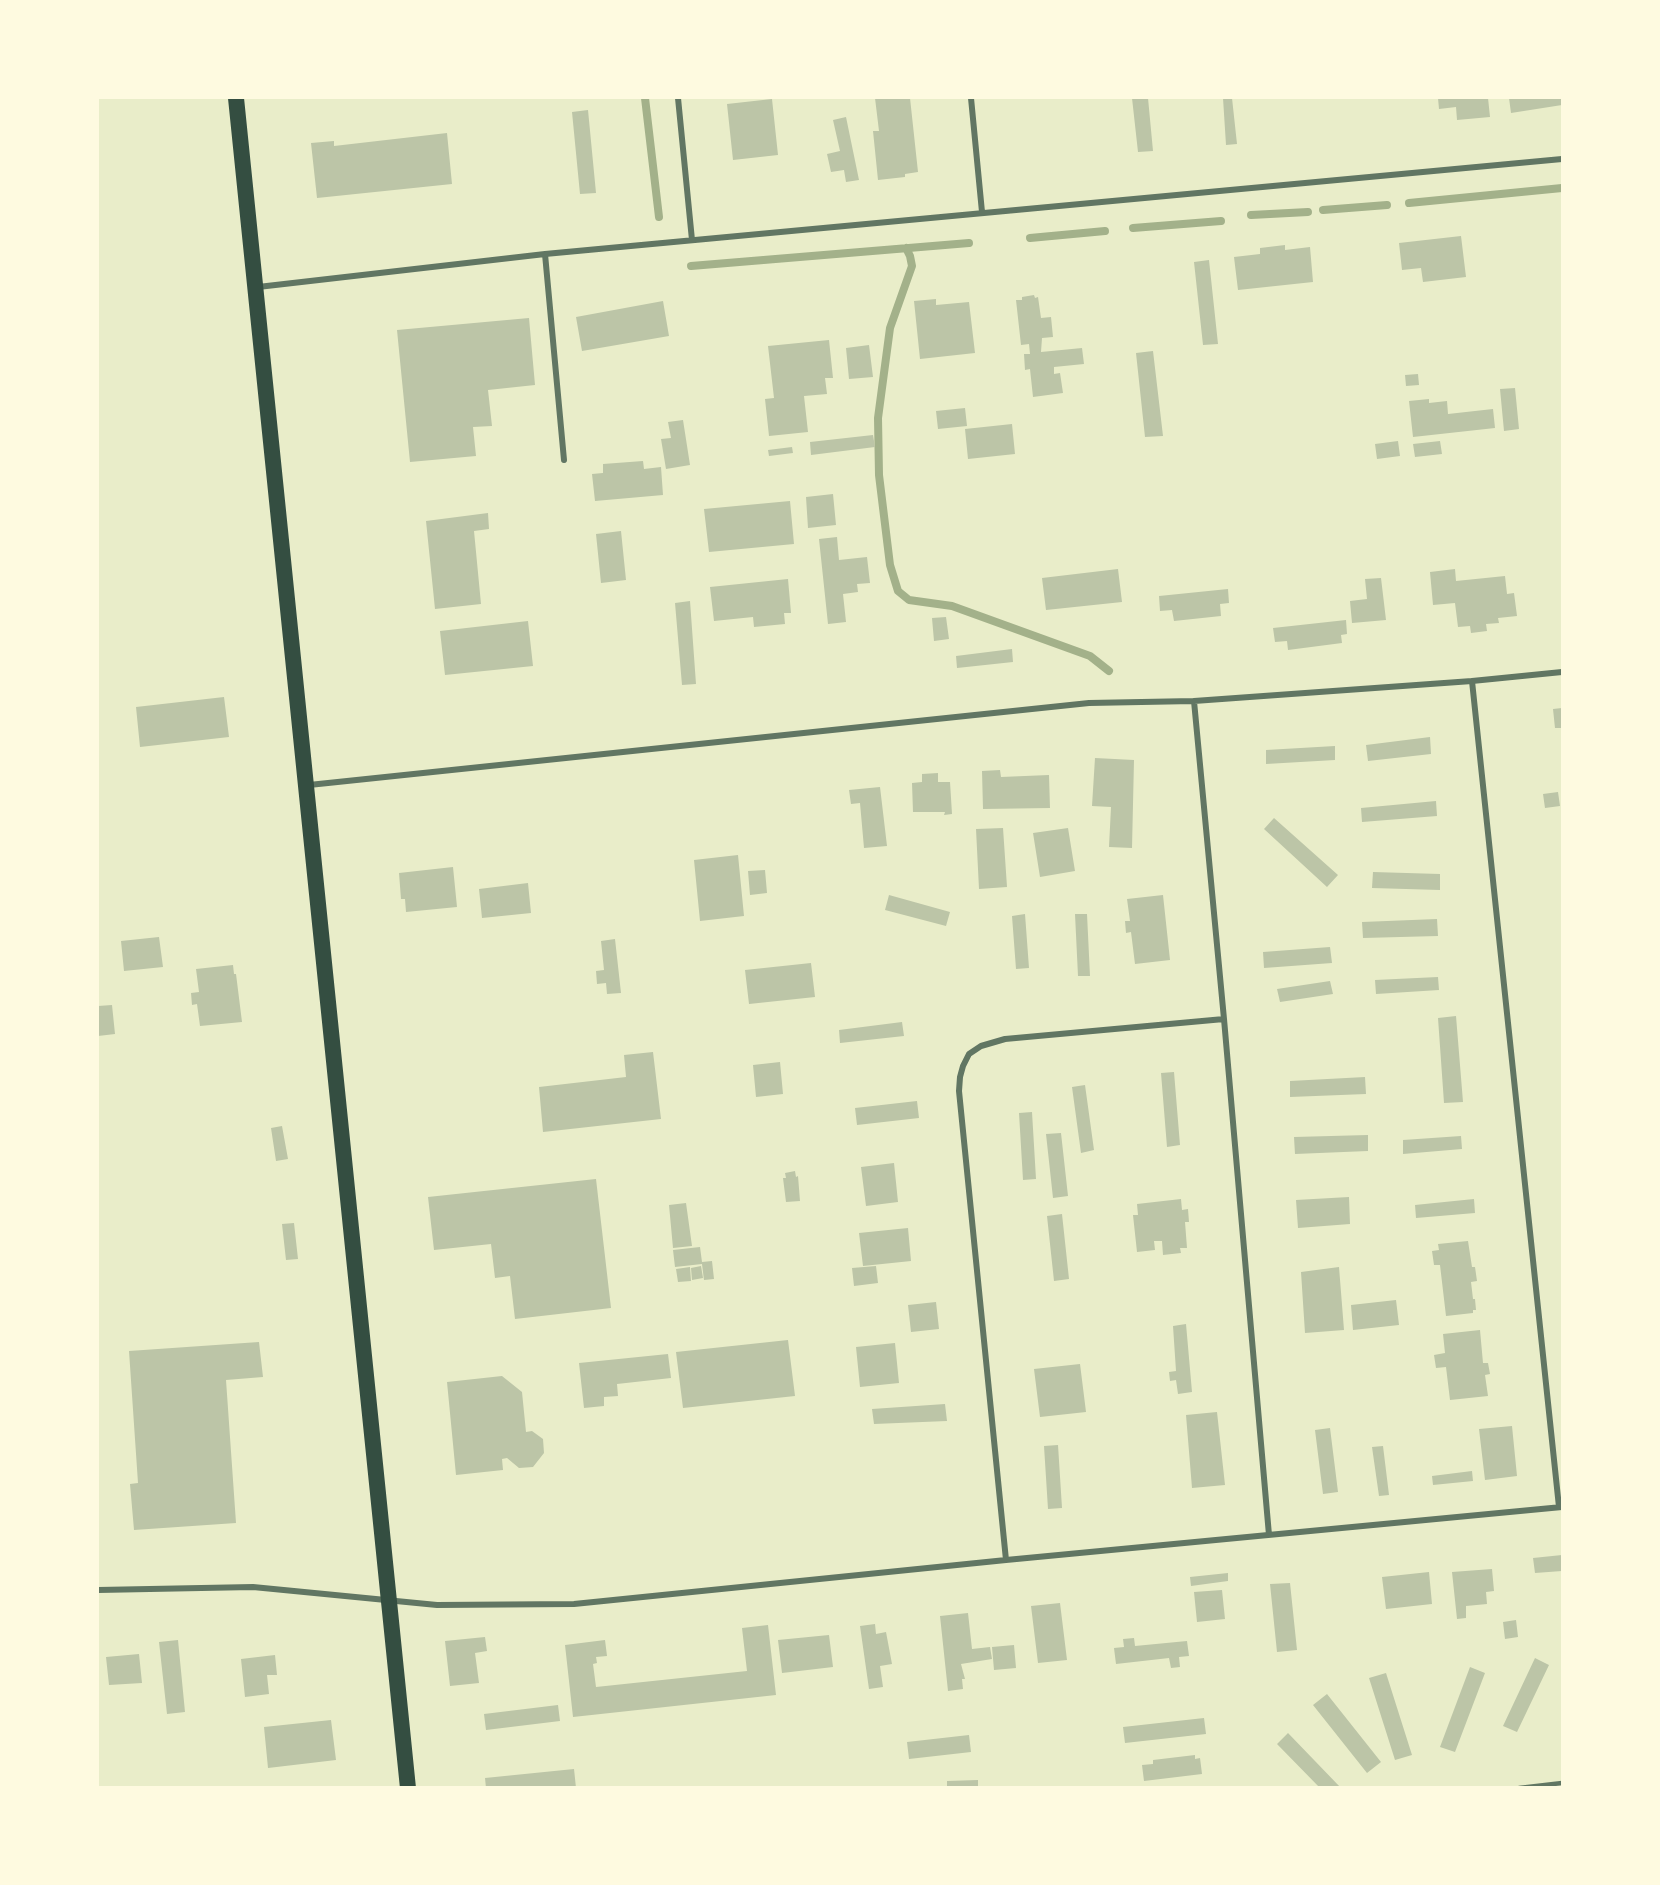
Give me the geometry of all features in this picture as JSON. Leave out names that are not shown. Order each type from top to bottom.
[{"type":"highway","points":[[236,98],[408,1788]]},
{"type":"street","points":[[678,98],[692,240]]},
{"type":"street","points":[[971,98],[982,212]]},
{"type":"street","points":[[254,287],[545,254],[1563,159]]},
{"type":"street","points":[[545,254],[564,460]]},
{"type":"street","points":[[305,786],[1089,703],[1194,701],[1472,681],[1563,672]]},
{"type":"street","points":[[98,1590],[253,1587],[437,1605],[574,1604],[1561,1507],[1472,681]]},
{"type":"street","points":[[1194,701],[1269,1535]]},
{"type":"street","points":[[1006,1560],[959,1091],[963,1066],[969,1054],[981,1046],[1005,1039],[1224,1019]]},
{"type":"lane","points":[[1519,1788],[1563,1783]]},
{"type":"building","points":[[875,98],[910,98],[918,172],[905,174],[905,177],[878,180],[873,131],[879,131]]},
{"type":"building","points":[[1132,98],[1148,98],[1153,151],[1138,152]]},
{"type":"building","points":[[1223,98],[1232,98],[1237,144],[1226,145]]},
{"type":"building","points":[[1438,98],[1488,98],[1490,117],[1457,120],[1456,107],[1439,109]]},
{"type":"building","points":[[1509,98],[1562,98],[1562,105],[1511,113]]},
{"type":"building","points":[[772,99],[778,155],[733,160],[727,104]]},
{"type":"building","points":[[588,110],[596,193],[580,194],[572,112]]},
{"type":"building","points":[[846,117],[859,180],[846,182],[844,170],[831,172],[827,154],[840,151],[833,120]]},
{"type":"building","points":[[447,133],[452,184],[317,198],[311,143],[334,141],[334,146]]},
{"type":"building","points":[[1461,236],[1466,277],[1423,282],[1421,268],[1402,270],[1399,243]]},
{"type":"building","points":[[1285,245],[1285,250],[1310,247],[1313,282],[1238,290],[1234,257],[1260,254],[1260,248]]},
{"type":"building","points":[[1209,260],[1218,344],[1203,345],[1194,262]]},
{"type":"building","points":[[1034,295],[1035,298],[1038,297],[1041,318],[1051,317],[1053,337],[1042,338],[1041,352],[1082,348],[1084,364],[1054,367],[1054,374],[1060,373],[1063,393],[1033,397],[1030,369],[1025,370],[1024,354],[1030,354],[1029,344],[1021,345],[1016,300]]},
{"type":"building","points":[[936,299],[936,305],[969,302],[975,353],[920,359],[914,301]]},
{"type":"building","points":[[663,301],[669,336],[582,351],[576,317]]},
{"type":"building","points":[[529,318],[535,385],[488,390],[492,426],[473,427],[476,456],[410,462],[397,330]]},
{"type":"building","points":[[829,340],[833,378],[825,378],[827,394],[804,396],[808,432],[769,436],[765,399],[774,398],[768,346]]},
{"type":"building","points":[[869,345],[873,377],[849,379],[846,348]]},
{"type":"building","points":[[1153,351],[1163,436],[1145,437],[1136,353]]},
{"type":"building","points":[[1418,374],[1419,385],[1406,386],[1405,375]]},
{"type":"building","points":[[1515,388],[1519,429],[1504,431],[1500,389]]},
{"type":"building","points":[[1429,399],[1429,403],[1447,401],[1448,414],[1493,409],[1495,428],[1413,437],[1409,401]]},
{"type":"building","points":[[965,408],[967,426],[938,429],[936,411]]},
{"type":"building","points":[[683,420],[690,465],[666,469],[661,439],[671,438],[668,422]]},
{"type":"building","points":[[1012,424],[1015,454],[968,459],[965,429]]},
{"type":"building","points":[[873,435],[875,447],[811,455],[810,442]]},
{"type":"building","points":[[1398,441],[1400,456],[1377,459],[1375,444]]},
{"type":"building","points":[[1440,441],[1442,454],[1415,457],[1413,444]]},
{"type":"building","points":[[792,447],[793,453],[769,456],[768,450]]},
{"type":"building","points":[[643,461],[644,469],[661,467],[663,495],[595,501],[592,474],[603,473],[603,464]]},
{"type":"building","points":[[833,494],[836,525],[808,528],[806,497]]},
{"type":"building","points":[[790,501],[794,544],[709,552],[704,509]]},
{"type":"building","points":[[488,513],[489,529],[474,531],[481,604],[435,609],[426,521]]},
{"type":"building","points":[[621,531],[626,580],[601,583],[596,534]]},
{"type":"building","points":[[837,537],[839,560],[867,557],[870,583],[857,584],[858,592],[843,594],[846,622],[828,624],[819,539]]},
{"type":"building","points":[[1118,569],[1122,602],[1046,610],[1042,578]]},
{"type":"building","points":[[1455,569],[1456,581],[1505,576],[1507,594],[1514,593],[1517,616],[1498,618],[1499,623],[1486,624],[1487,631],[1471,633],[1470,626],[1458,627],[1455,603],[1433,605],[1430,572]]},
{"type":"building","points":[[1381,578],[1386,620],[1352,623],[1350,601],[1367,599],[1365,579]]},
{"type":"building","points":[[788,579],[791,613],[784,613],[785,624],[754,627],[753,617],[714,621],[710,587]]},
{"type":"building","points":[[1228,589],[1229,603],[1220,604],[1221,616],[1174,621],[1172,610],[1160,611],[1159,596]]},
{"type":"building","points":[[690,601],[696,684],[682,685],[675,603]]},
{"type":"building","points":[[946,617],[949,639],[934,641],[932,618]]},
{"type":"building","points":[[1346,620],[1347,634],[1341,635],[1342,643],[1288,650],[1287,641],[1275,642],[1273,628]]},
{"type":"building","points":[[528,621],[533,666],[445,675],[440,631]]},
{"type":"building","points":[[1012,649],[1013,662],[957,668],[956,656]]},
{"type":"building","points":[[224,697],[229,737],[140,747],[136,707]]},
{"type":"building","points":[[1562,708],[1562,728],[1555,728],[1553,709]]},
{"type":"building","points":[[1430,737],[1431,754],[1368,761],[1366,745]]},
{"type":"building","points":[[1335,746],[1335,760],[1266,764],[1266,750]]},
{"type":"building","points":[[1095,758],[1134,760],[1132,848],[1109,847],[1111,807],[1092,806]]},
{"type":"building","points":[[1000,770],[1001,777],[1049,775],[1050,808],[983,809],[982,771]]},
{"type":"building","points":[[938,773],[938,782],[950,782],[952,814],[913,812],[912,783],[922,782],[922,774]]},
{"type":"building","points":[[880,787],[887,846],[864,848],[860,803],[851,804],[849,790]]},
{"type":"building","points":[[1558,792],[1560,806],[1545,808],[1543,794]]},
{"type":"building","points":[[1436,801],[1437,816],[1362,822],[1361,808]]},
{"type":"building","points":[[1274,818],[1338,875],[1327,887],[1264,829]]},
{"type":"building","points":[[1003,828],[1007,887],[979,889],[976,829]]},
{"type":"building","points":[[1068,828],[1075,871],[1040,877],[1033,833]]},
{"type":"building","points":[[738,855],[744,916],[700,921],[694,860]]},
{"type":"building","points":[[453,867],[457,907],[406,912],[405,899],[401,899],[399,873]]},
{"type":"building","points":[[765,870],[767,893],[750,895],[748,871]]},
{"type":"building","points":[[1373,872],[1440,874],[1440,890],[1372,888]]},
{"type":"building","points":[[528,883],[531,913],[482,918],[479,889]]},
{"type":"building","points":[[889,895],[950,912],[946,926],[885,910]]},
{"type":"building","points":[[1163,895],[1170,960],[1135,964],[1131,932],[1126,933],[1125,921],[1130,921],[1127,899]]},
{"type":"building","points":[[1025,914],[1029,968],[1016,969],[1012,916]]},
{"type":"building","points":[[1075,914],[1087,914],[1090,976],[1078,976]]},
{"type":"building","points":[[1437,919],[1438,936],[1363,938],[1362,922]]},
{"type":"building","points":[[159,937],[163,967],[124,971],[121,941]]},
{"type":"building","points":[[615,939],[621,993],[607,994],[606,983],[597,984],[596,971],[604,970],[601,941]]},
{"type":"building","points":[[1330,947],[1332,963],[1264,968],[1263,952]]},
{"type":"building","points":[[811,963],[815,997],[749,1004],[745,970]]},
{"type":"building","points":[[233,965],[242,1022],[200,1026],[197,1004],[192,1005],[191,993],[199,992],[196,969]]},
{"type":"building","points":[[1438,977],[1439,990],[1376,994],[1375,980]]},
{"type":"building","points":[[1330,981],[1333,994],[1280,1002],[1277,989]]},
{"type":"building","points":[[112,1005],[115,1034],[98,1036],[98,1006]]},
{"type":"building","points":[[1456,1016],[1463,1102],[1444,1103],[1438,1018]]},
{"type":"building","points":[[902,1022],[904,1036],[840,1043],[839,1030]]},
{"type":"building","points":[[653,1052],[661,1119],[543,1132],[539,1087],[626,1077],[624,1055]]},
{"type":"building","points":[[780,1062],[783,1094],[756,1097],[753,1065]]},
{"type":"building","points":[[1174,1072],[1180,1145],[1167,1147],[1161,1073]]},
{"type":"building","points":[[1365,1077],[1366,1094],[1290,1097],[1290,1081]]},
{"type":"building","points":[[1085,1085],[1094,1150],[1081,1153],[1072,1087]]},
{"type":"building","points":[[917,1101],[919,1118],[857,1125],[855,1108]]},
{"type":"building","points":[[1032,1112],[1036,1179],[1023,1180],[1019,1113]]},
{"type":"building","points":[[282,1126],[288,1159],[276,1161],[271,1128]]},
{"type":"building","points":[[1061,1133],[1068,1196],[1053,1198],[1046,1134]]},
{"type":"building","points":[[1368,1135],[1368,1151],[1295,1154],[1294,1137]]},
{"type":"building","points":[[1461,1136],[1462,1149],[1403,1154],[1403,1140]]},
{"type":"building","points":[[894,1163],[898,1202],[866,1206],[861,1167]]},
{"type":"building","points":[[795,1171],[796,1177],[798,1176],[800,1201],[786,1202],[783,1178],[786,1178],[785,1173]]},
{"type":"building","points":[[596,1179],[611,1308],[515,1319],[510,1276],[495,1278],[491,1244],[434,1250],[428,1197]]},
{"type":"building","points":[[1349,1197],[1350,1224],[1298,1228],[1296,1200]]},
{"type":"building","points":[[1181,1199],[1182,1210],[1188,1209],[1189,1222],[1185,1222],[1187,1248],[1180,1248],[1181,1253],[1163,1255],[1162,1241],[1154,1241],[1155,1250],[1137,1252],[1133,1215],[1138,1215],[1137,1204]]},
{"type":"building","points":[[1474,1199],[1475,1213],[1416,1218],[1415,1205]]},
{"type":"building","points":[[686,1203],[692,1246],[673,1248],[669,1205]]},
{"type":"building","points":[[1062,1214],[1069,1279],[1054,1281],[1047,1216]]},
{"type":"building","points":[[294,1223],[298,1259],[286,1260],[282,1224]]},
{"type":"building","points":[[908,1228],[911,1261],[863,1266],[859,1233]]},
{"type":"building","points":[[1468,1241],[1472,1267],[1475,1267],[1477,1281],[1471,1282],[1476,1310],[1473,1310],[1473,1313],[1446,1316],[1440,1265],[1434,1265],[1432,1251],[1439,1250],[1438,1244]]},
{"type":"building","points":[[700,1247],[702,1262],[712,1261],[714,1279],[704,1280],[702,1264],[675,1267],[673,1250]]},
{"type":"building","points":[[701,1266],[703,1278],[692,1280],[691,1268]]},
{"type":"building","points":[[876,1266],[878,1283],[854,1286],[852,1268]]},
{"type":"building","points":[[690,1267],[691,1281],[678,1282],[676,1269]]},
{"type":"building","points":[[1339,1267],[1344,1330],[1305,1333],[1301,1272]]},
{"type":"building","points":[[1396,1300],[1399,1325],[1353,1330],[1351,1305]]},
{"type":"building","points":[[936,1302],[939,1329],[911,1332],[908,1305]]},
{"type":"building","points":[[1186,1324],[1192,1392],[1178,1394],[1176,1380],[1170,1381],[1169,1372],[1176,1371],[1173,1326]]},
{"type":"building","points":[[1480,1330],[1483,1363],[1488,1363],[1490,1374],[1485,1375],[1488,1396],[1450,1400],[1446,1367],[1436,1368],[1434,1355],[1445,1353],[1443,1334]]},
{"type":"building","points":[[788,1340],[795,1396],[683,1408],[676,1352]]},
{"type":"building","points":[[259,1342],[263,1377],[226,1380],[236,1523],[134,1530],[130,1484],[138,1483],[129,1351]]},
{"type":"building","points":[[895,1343],[899,1383],[860,1387],[856,1347]]},
{"type":"building","points":[[668,1354],[671,1378],[617,1384],[618,1396],[604,1397],[604,1406],[584,1408],[579,1363]]},
{"type":"building","points":[[1080,1364],[1086,1412],[1040,1417],[1034,1369]]},
{"type":"building","points":[[502,1376],[522,1392],[526,1432],[532,1431],[543,1439],[544,1453],[533,1467],[519,1468],[507,1458],[502,1459],[503,1470],[456,1475],[447,1382]]},
{"type":"building","points":[[945,1404],[947,1421],[874,1424],[872,1409]]},
{"type":"building","points":[[1217,1412],[1225,1485],[1192,1488],[1186,1415]]},
{"type":"building","points":[[1512,1426],[1517,1476],[1485,1480],[1479,1429]]},
{"type":"building","points":[[1330,1428],[1338,1492],[1323,1494],[1315,1430]]},
{"type":"building","points":[[1058,1445],[1062,1508],[1048,1509],[1044,1446]]},
{"type":"building","points":[[1383,1446],[1389,1495],[1379,1496],[1372,1447]]},
{"type":"building","points":[[1472,1471],[1473,1481],[1433,1485],[1432,1476]]},
{"type":"building","points":[[1562,1555],[1562,1571],[1535,1573],[1533,1558]]},
{"type":"building","points":[[1492,1569],[1494,1591],[1486,1592],[1487,1604],[1466,1606],[1466,1618],[1457,1619],[1452,1572]]},
{"type":"building","points":[[1429,1572],[1432,1604],[1386,1609],[1382,1577]]},
{"type":"building","points":[[1228,1573],[1228,1581],[1191,1586],[1190,1577]]},
{"type":"building","points":[[1290,1583],[1297,1650],[1277,1652],[1270,1584]]},
{"type":"building","points":[[1222,1590],[1225,1619],[1197,1622],[1194,1592]]},
{"type":"building","points":[[1060,1603],[1067,1660],[1038,1663],[1031,1606]]},
{"type":"building","points":[[968,1613],[972,1649],[990,1647],[992,1659],[961,1664],[965,1679],[962,1679],[963,1689],[948,1691],[940,1616]]},
{"type":"building","points":[[1516,1620],[1518,1637],[1505,1639],[1503,1622]]},
{"type":"building","points":[[875,1624],[876,1634],[886,1632],[892,1664],[880,1666],[883,1687],[869,1689],[860,1626]]},
{"type":"building","points":[[768,1625],[776,1695],[573,1717],[565,1645],[605,1640],[607,1656],[596,1657],[597,1663],[593,1664],[596,1687],[747,1671],[742,1628]]},
{"type":"building","points":[[829,1635],[833,1667],[782,1673],[778,1640]]},
{"type":"building","points":[[485,1637],[487,1651],[475,1653],[479,1683],[450,1686],[445,1641]]},
{"type":"building","points":[[1134,1638],[1135,1646],[1187,1641],[1189,1656],[1179,1657],[1180,1667],[1171,1668],[1169,1658],[1116,1664],[1114,1648],[1124,1647],[1123,1639]]},
{"type":"building","points":[[178,1640],[185,1712],[167,1714],[159,1642]]},
{"type":"building","points":[[1014,1645],[1016,1668],[994,1670],[992,1647]]},
{"type":"building","points":[[139,1654],[142,1683],[109,1685],[106,1657]]},
{"type":"building","points":[[275,1655],[277,1675],[267,1675],[269,1694],[245,1697],[241,1659]]},
{"type":"building","points":[[1535,1658],[1549,1665],[1517,1732],[1503,1726]]},
{"type":"building","points":[[1470,1667],[1485,1673],[1455,1752],[1440,1747]]},
{"type":"building","points":[[1386,1673],[1412,1755],[1395,1760],[1369,1678]]},
{"type":"building","points":[[1327,1694],[1381,1762],[1367,1773],[1313,1705]]},
{"type":"building","points":[[558,1705],[560,1721],[486,1730],[484,1714]]},
{"type":"building","points":[[1204,1718],[1206,1734],[1125,1743],[1123,1727]]},
{"type":"building","points":[[331,1720],[336,1760],[268,1768],[264,1727]]},
{"type":"building","points":[[1288,1733],[1341,1788],[1320,1788],[1277,1744]]},
{"type":"building","points":[[969,1735],[971,1752],[909,1759],[907,1742]]},
{"type":"building","points":[[1195,1755],[1195,1759],[1200,1758],[1202,1774],[1144,1781],[1142,1765],[1153,1764],[1153,1760]]},
{"type":"building","points":[[574,1769],[576,1788],[486,1788],[485,1778]]},
{"type":"building","points":[[978,1780],[978,1788],[947,1788],[947,1781]]},
{"type":"waterway","points":[[645,98],[659,217]]},
{"type":"waterway","points":[[1409,203],[1562,188]]},
{"type":"waterway","points":[[1323,210],[1387,205]]},
{"type":"waterway","points":[[1251,215],[1308,212]]},
{"type":"waterway","points":[[1133,228],[1221,221]]},
{"type":"waterway","points":[[1030,238],[1105,231]]},
{"type":"waterway","points":[[691,266],[969,243]]},
{"type":"waterway","points":[[906,248],[912,266],[890,328],[878,418],[879,475],[890,565],[898,591],[909,600],[952,606],[1090,656],[1109,671]]}]
